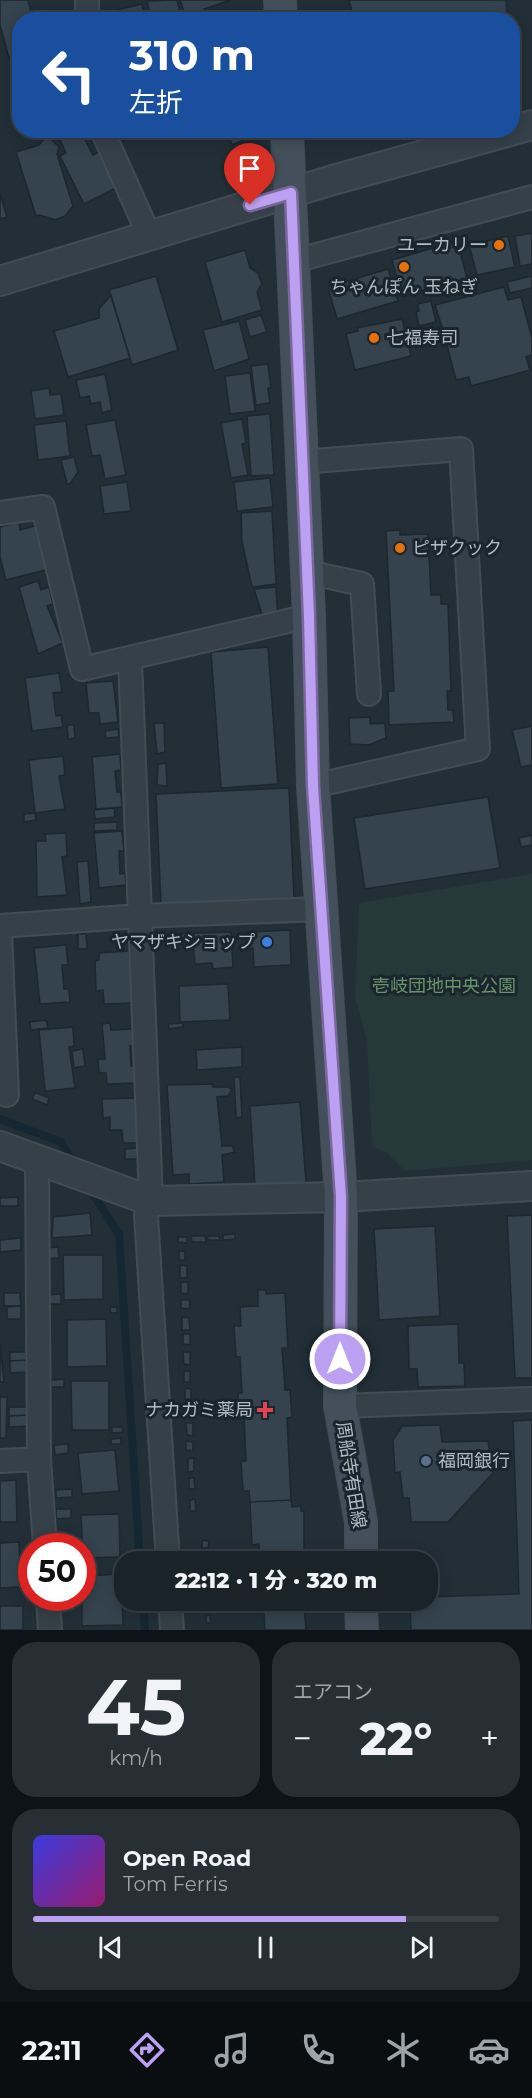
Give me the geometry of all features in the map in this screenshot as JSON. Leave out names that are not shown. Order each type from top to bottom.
[{"type":"main road","name":"周船寺有田線","points":[[288,138],[309,616],[313,786],[341,1197],[340,1406],[361,1522],[361,1551]]},
{"type":"main road","points":[[362,1611],[362,1630]]},
{"type":"street","points":[[106,138],[149,235]]},
{"type":"street","points":[[0,281],[291,193],[486,138]]},
{"type":"street","points":[[294,261],[532,197]]},
{"type":"street","points":[[302,462],[461,449],[478,749],[313,786]]},
{"type":"street","points":[[0,513],[43,507],[82,669],[309,616]]},
{"type":"street","points":[[307,572],[362,584],[369,694]]},
{"type":"street","points":[[130,658],[151,1201],[146,1215],[167,1551]]},
{"type":"street","points":[[0,926],[140,916],[322,909]]},
{"type":"street","points":[[0,932],[7,1095],[0,1093]]},
{"type":"street","points":[[0,1146],[151,1201],[341,1197],[532,1186]]},
{"type":"street","points":[[37,1160],[39,1459],[44,1533]]},
{"type":"street","points":[[340,1406],[532,1399]]},
{"type":"street","points":[[0,1461],[39,1459]]},
{"type":"street","points":[[49,1611],[50,1630]]},
{"type":"street","points":[[171,1611],[172,1630]]},
{"type":"green space","name":"壱岐団地中央公園","points":[[532,874],[532,1160],[405,1171],[386,1152],[372,1147],[367,1042],[355,996],[359,903]]},
{"type":"building","points":[[0,0],[28,0],[31,12],[12,12],[12,57],[9,58],[0,25]]},
{"type":"building","points":[[177,0],[180,12],[149,12],[147,1]]},
{"type":"building","points":[[180,0],[231,0],[204,9],[205,12],[184,12]]},
{"type":"building","points":[[349,0],[506,0],[507,12],[495,11],[352,12]]},
{"type":"building","points":[[142,4],[144,12],[108,12]]},
{"type":"building","points":[[45,138],[50,138],[59,147],[57,154],[73,206],[65,216],[55,220],[40,215],[36,216],[16,152],[39,145]]},
{"type":"building","points":[[59,138],[84,138],[93,155],[99,152],[116,188],[84,204],[60,156],[66,153]]},
{"type":"building","points":[[230,138],[249,138],[232,145]]},
{"type":"building","points":[[0,193],[7,217],[0,219]]},
{"type":"building","points":[[532,233],[532,264],[520,266],[515,236]]},
{"type":"building","points":[[508,236],[515,267],[477,275],[469,245]]},
{"type":"building","points":[[457,241],[467,278],[402,296],[392,260]]},
{"type":"building","points":[[245,250],[250,268],[258,273],[262,284],[257,292],[262,310],[222,322],[205,262]]},
{"type":"building","points":[[388,269],[398,301],[337,319],[328,287]]},
{"type":"building","points":[[156,276],[178,350],[132,365],[109,290]]},
{"type":"building","points":[[532,276],[532,288],[510,293],[507,282]]},
{"type":"building","points":[[504,287],[508,300],[521,297],[532,338],[532,355],[526,357],[530,370],[471,386],[469,377],[456,380],[446,341],[437,343],[433,329],[442,327],[435,305]]},
{"type":"building","points":[[111,295],[130,358],[68,377],[54,331],[99,318],[99,309]]},
{"type":"building","points":[[431,301],[436,322],[419,326],[416,312],[419,311],[418,304]]},
{"type":"building","points":[[261,315],[267,332],[250,337],[245,320]]},
{"type":"building","points":[[402,319],[411,356],[355,370],[346,334],[358,331],[357,328]]},
{"type":"building","points":[[239,321],[249,359],[214,371],[203,330]]},
{"type":"building","points":[[268,364],[270,403],[256,405],[251,366]]},
{"type":"building","points":[[250,373],[255,411],[230,414],[225,376]]},
{"type":"building","points":[[105,374],[112,410],[102,413],[100,402],[91,404],[89,396],[80,398],[76,380]]},
{"type":"building","points":[[49,388],[50,395],[61,394],[64,415],[35,419],[31,391]]},
{"type":"building","points":[[270,414],[274,475],[251,476],[247,416]]},
{"type":"building","points":[[242,419],[246,443],[242,444],[248,475],[231,478],[221,423]]},
{"type":"building","points":[[115,420],[126,475],[105,479],[100,455],[92,456],[86,425]]},
{"type":"building","points":[[66,421],[70,456],[38,460],[34,425]]},
{"type":"building","points":[[74,457],[78,472],[70,484],[67,484],[61,460]]},
{"type":"building","points":[[270,478],[273,507],[237,511],[234,482]]},
{"type":"building","points":[[127,482],[131,511],[104,514],[100,486]]},
{"type":"building","points":[[272,511],[276,584],[252,587],[242,542],[241,513]]},
{"type":"building","points":[[19,522],[20,530],[38,525],[49,569],[6,580],[0,557],[0,527]]},
{"type":"building","points":[[400,530],[400,535],[428,534],[431,595],[441,595],[441,604],[448,604],[451,691],[447,691],[448,710],[453,710],[454,722],[389,725],[388,691],[394,691],[386,531]]},
{"type":"building","points":[[38,581],[41,590],[49,587],[53,604],[47,606],[63,643],[38,654],[19,587]]},
{"type":"building","points":[[276,587],[278,619],[264,621],[254,589]]},
{"type":"building","points":[[268,647],[278,784],[221,788],[211,652]]},
{"type":"building","points":[[59,673],[62,692],[53,693],[56,716],[61,715],[63,727],[32,731],[25,678]]},
{"type":"building","points":[[113,681],[118,722],[100,724],[99,713],[89,713],[86,683]]},
{"type":"building","points":[[370,717],[370,724],[385,723],[386,738],[369,745],[350,744],[349,718]]},
{"type":"building","points":[[154,723],[164,723],[165,752],[157,754]]},
{"type":"building","points":[[67,725],[74,725],[75,738],[68,739]]},
{"type":"building","points":[[532,726],[532,765],[521,767],[512,730]]},
{"type":"building","points":[[118,729],[119,737],[106,738],[105,731]]},
{"type":"building","points":[[120,754],[121,770],[115,771],[117,792],[121,792],[122,807],[96,809],[92,757]]},
{"type":"building","points":[[63,756],[65,775],[59,776],[65,809],[35,813],[29,760]]},
{"type":"building","points":[[166,763],[167,786],[157,785],[158,764]]},
{"type":"building","points":[[289,788],[294,898],[161,905],[156,794]]},
{"type":"building","points":[[488,797],[500,868],[365,889],[354,818]]},
{"type":"building","points":[[114,808],[115,817],[95,819],[94,810]]},
{"type":"building","points":[[35,813],[36,820],[24,822],[24,814]]},
{"type":"building","points":[[117,822],[117,830],[94,831],[94,823]]},
{"type":"building","points":[[122,831],[124,851],[119,851],[120,874],[125,873],[126,885],[99,888],[94,833]]},
{"type":"building","points":[[66,833],[67,856],[62,857],[67,895],[37,897],[36,841],[46,841],[45,834]]},
{"type":"building","points":[[532,835],[532,845],[521,847],[519,838]]},
{"type":"building","points":[[88,861],[91,902],[80,904],[77,862]]},
{"type":"building","points":[[290,930],[291,965],[254,967],[253,948],[248,949],[247,932]]},
{"type":"building","points":[[231,932],[233,967],[213,969],[212,963],[195,964],[193,943],[166,944],[167,934]]},
{"type":"building","points":[[78,934],[86,934],[87,949],[78,949]]},
{"type":"building","points":[[66,945],[68,965],[62,965],[64,989],[69,989],[70,1002],[40,1004],[34,948]]},
{"type":"building","points":[[129,951],[131,986],[136,985],[137,1003],[104,1004],[103,990],[96,991],[95,961],[99,960],[99,953]]},
{"type":"building","points":[[228,984],[230,1020],[180,1022],[179,986]]},
{"type":"building","points":[[46,1020],[48,1028],[31,1030],[30,1022]]},
{"type":"building","points":[[110,1023],[111,1030],[135,1029],[136,1045],[130,1046],[131,1066],[136,1066],[137,1083],[107,1084],[106,1073],[99,1073],[98,1059],[105,1059],[102,1024]]},
{"type":"building","points":[[183,1023],[183,1027],[169,1029],[168,1024]]},
{"type":"building","points":[[73,1027],[74,1046],[69,1047],[75,1088],[45,1091],[39,1030]]},
{"type":"building","points":[[242,1047],[242,1067],[197,1070],[196,1050]]},
{"type":"building","points":[[83,1049],[85,1066],[74,1068],[72,1051]]},
{"type":"building","points":[[234,1077],[240,1077],[242,1117],[236,1118]]},
{"type":"building","points":[[213,1084],[213,1087],[232,1089],[228,1096],[217,1097],[222,1146],[232,1146],[235,1152],[222,1155],[224,1182],[189,1184],[189,1174],[173,1175],[167,1085]]},
{"type":"building","points":[[35,1092],[49,1098],[47,1105],[32,1099]]},
{"type":"building","points":[[135,1098],[138,1143],[123,1143],[122,1130],[110,1130],[110,1117],[103,1118],[102,1099]]},
{"type":"building","points":[[300,1102],[306,1183],[255,1187],[250,1106]]},
{"type":"building","points":[[137,1148],[137,1159],[125,1159],[125,1149]]},
{"type":"building","points":[[18,1197],[18,1206],[0,1206],[0,1198]]},
{"type":"building","points":[[90,1213],[92,1235],[52,1238],[53,1217]]},
{"type":"building","points":[[532,1215],[532,1378],[515,1378],[507,1216]]},
{"type":"building","points":[[435,1226],[440,1316],[379,1320],[374,1229]]},
{"type":"building","points":[[235,1234],[235,1239],[223,1240],[223,1235]]},
{"type":"building","points":[[191,1236],[205,1236],[206,1242],[192,1242]]},
{"type":"building","points":[[207,1236],[219,1236],[220,1240],[208,1240]]},
{"type":"building","points":[[178,1237],[187,1237],[187,1243],[178,1242]]},
{"type":"building","points":[[21,1238],[21,1250],[0,1252],[0,1240]]},
{"type":"building","points":[[58,1247],[59,1258],[46,1259],[45,1248]]},
{"type":"building","points":[[179,1251],[185,1251],[185,1260],[179,1260]]},
{"type":"building","points":[[63,1255],[103,1255],[103,1299],[64,1300]]},
{"type":"building","points":[[180,1265],[187,1266],[187,1278],[180,1278]]},
{"type":"building","points":[[181,1282],[188,1282],[188,1294],[181,1293]]},
{"type":"building","points":[[258,1290],[266,1290],[266,1294],[285,1293],[288,1348],[282,1348],[285,1390],[290,1390],[292,1417],[287,1418],[291,1500],[250,1502],[249,1491],[243,1491],[241,1461],[246,1461],[244,1418],[239,1418],[238,1393],[242,1393],[240,1357],[236,1357],[234,1326],[241,1326],[240,1307],[258,1306]]},
{"type":"building","points":[[4,1293],[20,1293],[21,1306],[4,1306]]},
{"type":"building","points":[[61,1294],[61,1304],[46,1304],[46,1295]]},
{"type":"building","points":[[181,1300],[190,1300],[189,1309],[181,1308]]},
{"type":"building","points":[[21,1306],[21,1319],[7,1319],[7,1307]]},
{"type":"building","points":[[110,1307],[117,1307],[117,1313],[111,1313]]},
{"type":"building","points":[[182,1317],[189,1318],[190,1330],[182,1330]]},
{"type":"building","points":[[106,1319],[107,1366],[67,1367],[67,1320]]},
{"type":"building","points":[[458,1324],[459,1363],[464,1363],[465,1386],[418,1387],[417,1369],[409,1369],[408,1326]]},
{"type":"building","points":[[183,1334],[190,1334],[190,1345],[183,1344]]},
{"type":"building","points":[[0,1343],[4,1382],[0,1382]]},
{"type":"building","points":[[10,1352],[26,1352],[26,1360],[10,1361]]},
{"type":"building","points":[[183,1352],[190,1352],[190,1365],[184,1364]]},
{"type":"building","points":[[26,1360],[27,1372],[10,1373],[10,1361]]},
{"type":"building","points":[[184,1371],[190,1371],[190,1382],[184,1382]]},
{"type":"building","points":[[64,1379],[64,1387],[51,1387],[51,1380]]},
{"type":"building","points":[[71,1381],[109,1381],[109,1430],[72,1430]]},
{"type":"building","points":[[185,1388],[191,1389],[191,1399],[185,1399]]},
{"type":"building","points":[[0,1397],[7,1397],[6,1438],[0,1438]]},
{"type":"building","points":[[191,1406],[192,1417],[186,1418],[185,1407]]},
{"type":"building","points":[[9,1407],[29,1407],[28,1415],[9,1416]]},
{"type":"building","points":[[28,1415],[29,1426],[9,1427],[9,1416]]},
{"type":"building","points":[[532,1420],[532,1630],[411,1630],[410,1611],[438,1611],[438,1597],[519,1594],[513,1421]]},
{"type":"building","points":[[186,1423],[193,1423],[193,1436],[187,1435]]},
{"type":"building","points":[[440,1425],[442,1442],[488,1441],[493,1473],[448,1522],[411,1522],[409,1498],[403,1498],[400,1472],[395,1473],[393,1440],[402,1426]]},
{"type":"building","points":[[112,1427],[122,1427],[123,1432],[112,1433]]},
{"type":"building","points":[[121,1438],[121,1444],[111,1444],[111,1439]]},
{"type":"building","points":[[186,1441],[193,1442],[193,1451],[186,1450]]},
{"type":"building","points":[[68,1444],[68,1453],[55,1455],[54,1445]]},
{"type":"building","points":[[115,1450],[119,1491],[82,1494],[78,1453]]},
{"type":"building","points":[[194,1458],[194,1471],[188,1472],[188,1459]]},
{"type":"building","points":[[189,1478],[194,1478],[195,1489],[189,1489]]},
{"type":"building","points":[[16,1480],[17,1522],[0,1522],[0,1481]]},
{"type":"building","points":[[72,1489],[72,1497],[56,1498],[56,1490]]},
{"type":"building","points":[[195,1499],[196,1511],[190,1511],[190,1500]]},
{"type":"building","points":[[291,1500],[292,1507],[301,1506],[301,1511],[304,1511],[304,1551],[259,1551],[259,1544],[252,1545],[250,1502]]},
{"type":"building","points":[[56,1509],[71,1509],[71,1518],[56,1519]]},
{"type":"building","points":[[119,1514],[120,1551],[114,1551],[114,1557],[96,1558],[96,1533],[82,1533],[81,1515]]},
{"type":"building","points":[[202,1540],[209,1541],[208,1548],[202,1548]]},
{"type":"building","points":[[18,1542],[18,1587],[0,1588],[0,1543]]},
{"type":"building","points":[[114,1574],[114,1611],[122,1611],[123,1625],[82,1626],[82,1611],[96,1611],[96,1575]]},
{"type":"building","points":[[0,1606],[18,1606],[18,1611],[23,1611],[23,1630],[0,1630]]},
{"type":"building","points":[[258,1611],[305,1611],[306,1630],[265,1630],[264,1614],[258,1614]]},
{"type":"building","points":[[210,1615],[211,1623],[206,1623],[206,1616]]},
{"type":"waterway","points":[[0,1119],[61,1142],[75,1165]]},
{"type":"waterway","points":[[89,1188],[119,1234],[139,1551]]},
{"type":"waterway","points":[[144,1611],[145,1630]]},
{"type":"place","name":"ユーカリー","points":[[499,245]]},
{"type":"place","name":"ちゃんぽん 玉ねぎ","points":[[404,267]]},
{"type":"place","name":"七福寿司","points":[[374,338]]},
{"type":"place","name":"ピザクック","points":[[400,548]]},
{"type":"place","name":"ヤマザキショップ","points":[[267,942]]},
{"type":"place","name":"ナカガミ薬局","points":[[265,1410]]},
{"type":"place","name":"福岡銀行","points":[[426,1461]]},
{"type":"route","points":[[250,205],[291,193],[309,616],[313,786],[341,1197],[340,1359]]}]
